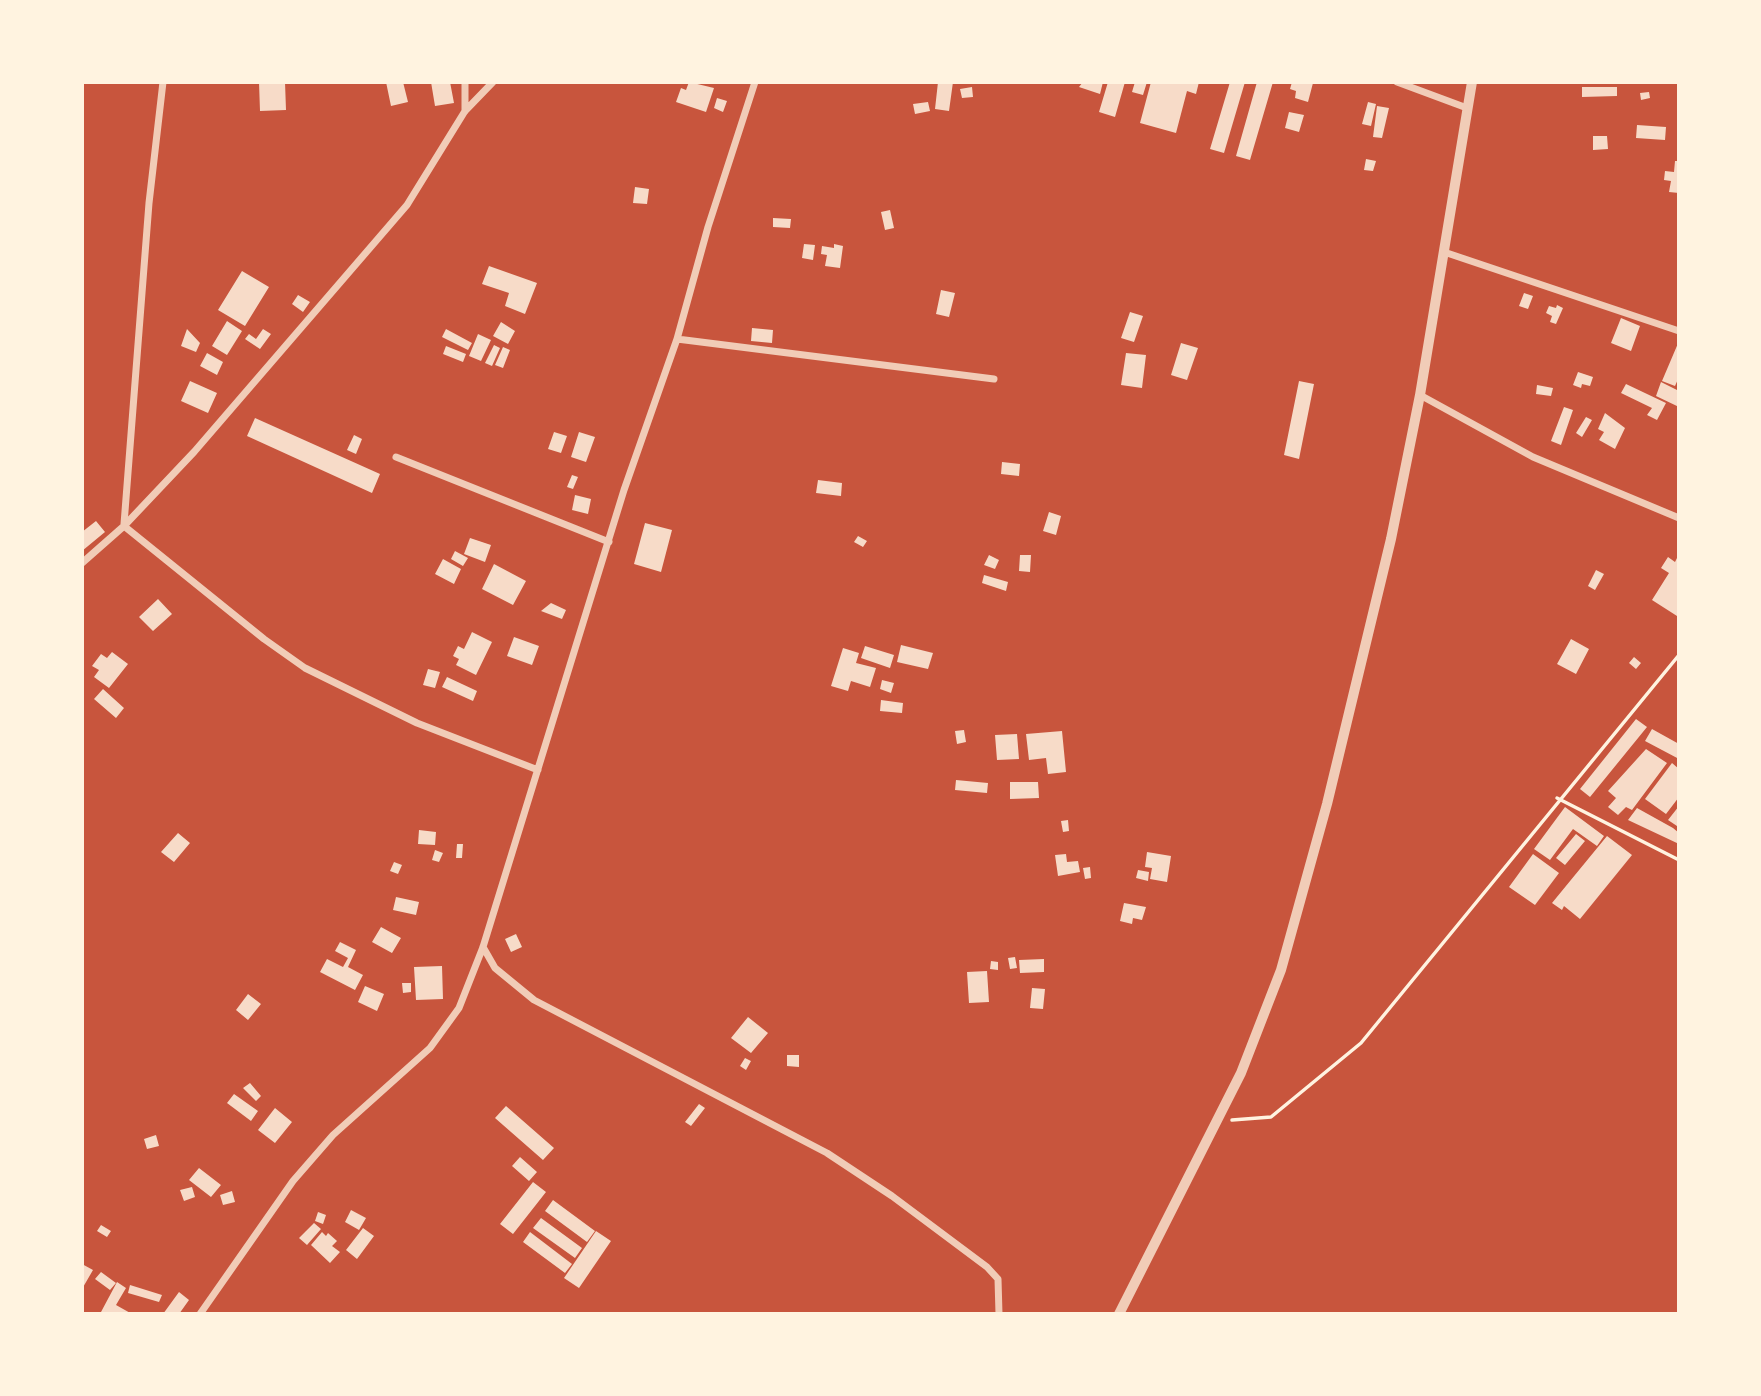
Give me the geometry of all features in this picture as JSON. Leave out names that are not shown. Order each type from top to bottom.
[{"type":"street","points":[[124,526],[149,203],[163,82]]},
{"type":"street","points":[[465,82],[465,111]]},
{"type":"street","points":[[82,564],[124,526],[194,452],[407,205],[465,111],[493,82]]},
{"type":"street","points":[[201,1314],[293,1181],[316,1153],[430,1048],[450,1025],[482,947],[608,542],[677,339],[708,227],[755,82]]},
{"type":"street","points":[[1397,82],[1467,108]]},
{"type":"street","points":[[1119,1314],[1241,1073],[1281,970],[1352,704],[1420,396],[1472,82]]},
{"type":"street","points":[[1444,252],[1679,331]]},
{"type":"street","points":[[677,339],[994,379]]},
{"type":"street","points":[[1420,396],[1533,457],[1679,518]]},
{"type":"street","points":[[396,457],[608,542]]},
{"type":"street","points":[[124,526],[264,639],[305,668],[417,723],[538,770]]},
{"type":"street","points":[[482,947],[495,968],[534,1000],[827,1153],[892,1196],[987,1267],[998,1279],[999,1314]]},
{"type":"path","points":[[1216,1122],[1271,1118],[1361,1043],[1679,655]]},
{"type":"path","points":[[1557,798],[1679,860]]},
{"type":"building","points":[[259,82],[285,82],[286,110],[260,111]]},
{"type":"building","points":[[386,82],[403,82],[408,102],[391,106]]},
{"type":"building","points":[[431,82],[450,82],[454,103],[435,106]]},
{"type":"building","points":[[689,82],[714,88],[706,112],[676,102],[681,88],[686,90]]},
{"type":"building","points":[[938,82],[953,82],[949,111],[935,109]]},
{"type":"building","points":[[1083,82],[1103,82],[1100,94],[1079,87]]},
{"type":"building","points":[[1108,82],[1125,82],[1115,117],[1099,112]]},
{"type":"building","points":[[1135,82],[1147,82],[1143,95],[1132,92]]},
{"type":"building","points":[[1151,82],[1199,82],[1196,94],[1187,91],[1176,133],[1140,123]]},
{"type":"building","points":[[1230,82],[1245,82],[1224,153],[1210,149]]},
{"type":"building","points":[[1257,82],[1273,82],[1250,160],[1236,156]]},
{"type":"building","points":[[1292,82],[1313,83],[1308,102],[1295,98],[1296,91],[1290,89]]},
{"type":"building","points":[[972,87],[973,97],[962,98],[960,89]]},
{"type":"building","points":[[1582,87],[1617,87],[1617,96],[1582,97]]},
{"type":"building","points":[[1649,92],[1650,98],[1641,100],[1640,93]]},
{"type":"building","points":[[717,98],[727,101],[723,112],[714,108]]},
{"type":"building","points":[[928,102],[930,111],[915,114],[913,104]]},
{"type":"building","points":[[1368,102],[1376,104],[1371,126],[1362,124]]},
{"type":"building","points":[[1377,106],[1389,108],[1382,138],[1373,137]]},
{"type":"building","points":[[1289,112],[1304,115],[1299,132],[1285,128]]},
{"type":"building","points":[[1637,125],[1666,127],[1665,140],[1636,138]]},
{"type":"building","points":[[1593,136],[1607,136],[1608,149],[1593,150]]},
{"type":"building","points":[[1366,159],[1376,161],[1373,171],[1364,170]]},
{"type":"building","points":[[1675,161],[1679,161],[1679,193],[1669,192],[1671,181],[1664,180],[1665,171],[1674,172]]},
{"type":"building","points":[[635,187],[649,189],[647,204],[633,203]]},
{"type":"building","points":[[890,210],[894,228],[885,230],[881,212]]},
{"type":"building","points":[[773,218],[791,219],[790,228],[773,227]]},
{"type":"building","points":[[804,244],[815,245],[813,260],[802,258]]},
{"type":"building","points":[[834,244],[843,246],[840,268],[825,266],[827,255],[821,254],[822,246],[834,248]]},
{"type":"building","points":[[489,266],[537,283],[525,314],[505,306],[509,293],[482,284]]},
{"type":"building","points":[[242,271],[269,287],[245,326],[218,310]]},
{"type":"building","points":[[941,290],[955,293],[949,317],[936,314]]},
{"type":"building","points":[[1524,293],[1533,296],[1528,309],[1519,306]]},
{"type":"building","points":[[298,295],[310,302],[303,312],[292,304]]},
{"type":"building","points":[[1557,305],[1563,308],[1556,324],[1550,322],[1552,316],[1546,313],[1549,306],[1556,308]]},
{"type":"building","points":[[1130,312],[1143,316],[1134,342],[1121,338]]},
{"type":"building","points":[[1621,318],[1640,326],[1631,351],[1611,343]]},
{"type":"building","points":[[227,321],[242,331],[227,355],[212,346]]},
{"type":"building","points":[[501,322],[515,331],[508,344],[493,336]]},
{"type":"building","points":[[752,328],[773,330],[772,343],[751,341]]},
{"type":"building","points":[[187,329],[200,343],[196,352],[181,346]]},
{"type":"building","points":[[263,329],[271,334],[260,349],[245,339],[249,334],[256,339]]},
{"type":"building","points":[[446,329],[472,343],[468,350],[442,337]]},
{"type":"building","points":[[478,334],[491,340],[481,361],[469,356]]},
{"type":"building","points":[[1679,341],[1679,377],[1675,386],[1662,381]]},
{"type":"building","points":[[1181,343],[1198,348],[1187,380],[1171,375]]},
{"type":"building","points":[[494,345],[500,348],[492,366],[485,363]]},
{"type":"building","points":[[446,346],[466,354],[463,362],[443,354]]},
{"type":"building","points":[[503,347],[510,350],[503,368],[495,365]]},
{"type":"building","points":[[207,353],[223,362],[217,375],[200,366]]},
{"type":"building","points":[[1126,353],[1146,355],[1142,388],[1121,385]]},
{"type":"building","points":[[1578,372],[1593,377],[1590,386],[1582,384],[1581,388],[1573,385]]},
{"type":"building","points":[[190,381],[217,393],[208,413],[181,401]]},
{"type":"building","points":[[1299,381],[1314,384],[1299,459],[1284,455]]},
{"type":"building","points":[[1661,382],[1679,391],[1679,407],[1656,396]]},
{"type":"building","points":[[1626,384],[1666,403],[1657,420],[1647,415],[1652,408],[1621,393]]},
{"type":"building","points":[[1537,385],[1553,388],[1551,396],[1536,394]]},
{"type":"building","points":[[1564,407],[1573,410],[1561,445],[1551,441]]},
{"type":"building","points":[[1605,413],[1625,428],[1615,449],[1599,440],[1604,432],[1598,429]]},
{"type":"building","points":[[1586,417],[1592,420],[1582,437],[1576,433]]},
{"type":"building","points":[[255,418],[380,474],[372,493],[247,436]]},
{"type":"building","points":[[554,432],[567,436],[561,453],[548,449]]},
{"type":"building","points":[[579,432],[595,437],[586,462],[571,457]]},
{"type":"building","points":[[354,435],[362,439],[356,454],[347,450]]},
{"type":"building","points":[[1002,462],[1020,464],[1019,476],[1001,474]]},
{"type":"building","points":[[572,475],[578,477],[573,489],[567,487]]},
{"type":"building","points":[[818,480],[842,483],[841,496],[816,493]]},
{"type":"building","points":[[575,495],[591,499],[588,514],[572,510]]},
{"type":"building","points":[[1049,512],[1061,516],[1056,535],[1043,531]]},
{"type":"building","points":[[96,521],[105,532],[82,551],[82,532]]},
{"type":"building","points":[[645,523],[672,530],[661,572],[634,564]]},
{"type":"building","points":[[858,536],[867,541],[863,547],[854,542]]},
{"type":"building","points":[[470,538],[491,545],[485,562],[464,554]]},
{"type":"building","points":[[455,551],[468,558],[463,566],[451,559]]},
{"type":"building","points":[[1679,554],[1677,616],[1652,600],[1669,573],[1661,568],[1668,557],[1675,562]]},
{"type":"building","points":[[989,555],[999,560],[995,569],[984,565]]},
{"type":"building","points":[[1020,555],[1031,555],[1030,572],[1019,571]]},
{"type":"building","points":[[443,559],[461,569],[454,584],[435,574]]},
{"type":"building","points":[[494,564],[526,581],[513,605],[482,589]]},
{"type":"building","points":[[1596,570],[1604,574],[1595,590],[1588,586]]},
{"type":"building","points":[[984,575],[1008,582],[1006,591],[982,583]]},
{"type":"building","points":[[158,599],[172,614],[153,631],[139,617]]},
{"type":"building","points":[[551,603],[566,610],[562,619],[541,611]]},
{"type":"building","points":[[472,632],[492,642],[476,675],[456,665],[459,659],[453,656],[458,646],[464,649]]},
{"type":"building","points":[[514,637],[539,646],[532,665],[507,656]]},
{"type":"building","points":[[1571,639],[1589,649],[1576,674],[1557,664]]},
{"type":"building","points":[[901,645],[933,653],[928,669],[897,662]]},
{"type":"building","points":[[865,646],[894,655],[890,668],[861,658]]},
{"type":"building","points":[[843,648],[859,653],[856,663],[876,668],[870,687],[851,681],[848,691],[831,686]]},
{"type":"building","points":[[112,652],[128,664],[109,688],[94,677],[99,670],[92,666],[101,654],[107,658]]},
{"type":"building","points":[[1634,657],[1641,663],[1636,669],[1629,663]]},
{"type":"building","points":[[428,669],[440,672],[435,688],[423,685]]},
{"type":"building","points":[[447,677],[477,691],[473,701],[442,687]]},
{"type":"building","points":[[882,680],[894,683],[891,693],[880,689]]},
{"type":"building","points":[[103,689],[124,708],[116,718],[94,699]]},
{"type":"building","points":[[881,700],[903,703],[902,713],[880,711]]},
{"type":"building","points":[[1636,719],[1647,727],[1590,797],[1580,789]]},
{"type":"building","points":[[1652,729],[1679,744],[1679,759],[1645,741]]},
{"type":"building","points":[[964,730],[966,742],[957,744],[955,731]]},
{"type":"building","points":[[1062,731],[1066,772],[1048,774],[1046,758],[1029,760],[1026,734]]},
{"type":"building","points":[[1017,734],[1019,759],[997,760],[995,735]]},
{"type":"building","points":[[1646,749],[1667,763],[1632,810],[1626,807],[1618,815],[1608,807],[1616,798],[1608,791]]},
{"type":"building","points":[[1672,763],[1679,769],[1679,797],[1666,814],[1645,799]]},
{"type":"building","points":[[956,780],[988,783],[987,793],[955,790]]},
{"type":"building","points":[[1010,782],[1038,782],[1039,798],[1010,799]]},
{"type":"building","points":[[1679,806],[1679,824],[1677,826],[1668,820]]},
{"type":"building","points":[[1565,807],[1604,836],[1597,846],[1573,829],[1550,860],[1534,849]]},
{"type":"building","points":[[1637,808],[1679,833],[1679,844],[1628,820]]},
{"type":"building","points":[[1068,820],[1069,831],[1063,832],[1061,821]]},
{"type":"building","points":[[419,830],[436,832],[435,845],[418,844]]},
{"type":"building","points":[[178,833],[190,843],[174,862],[161,852]]},
{"type":"building","points":[[1576,834],[1585,841],[1565,865],[1556,858]]},
{"type":"building","points":[[1607,836],[1632,855],[1580,919],[1564,906],[1562,910],[1552,903]]},
{"type":"building","points":[[457,844],[463,844],[462,858],[456,858]]},
{"type":"building","points":[[435,850],[443,853],[439,862],[432,860]]},
{"type":"building","points":[[1147,852],[1171,856],[1167,882],[1150,879],[1152,868],[1145,867]]},
{"type":"building","points":[[1066,854],[1067,862],[1078,861],[1080,872],[1058,876],[1055,855]]},
{"type":"building","points":[[1533,854],[1559,873],[1535,905],[1509,887]]},
{"type":"building","points":[[394,862],[402,865],[398,874],[390,871]]},
{"type":"building","points":[[1090,867],[1091,878],[1085,879],[1083,868]]},
{"type":"building","points":[[1138,870],[1149,872],[1148,881],[1136,878]]},
{"type":"building","points":[[396,897],[419,902],[416,915],[393,910]]},
{"type":"building","points":[[1124,903],[1146,907],[1142,920],[1133,918],[1132,924],[1120,921]]},
{"type":"building","points":[[381,927],[401,938],[392,953],[372,942]]},
{"type":"building","points":[[516,934],[522,947],[511,952],[505,939]]},
{"type":"building","points":[[340,942],[356,950],[348,967],[363,975],[355,990],[320,972],[327,959],[343,967],[348,958],[335,951]]},
{"type":"building","points":[[1015,957],[1017,968],[1010,969],[1008,958]]},
{"type":"building","points":[[1044,959],[1044,972],[1020,973],[1019,960]]},
{"type":"building","points":[[991,961],[998,962],[998,970],[990,969]]},
{"type":"building","points":[[442,966],[443,999],[416,1000],[414,967]]},
{"type":"building","points":[[987,971],[989,1002],[969,1003],[967,972]]},
{"type":"building","points":[[402,983],[411,983],[411,992],[403,993]]},
{"type":"building","points":[[365,986],[384,994],[377,1011],[358,1002]]},
{"type":"building","points":[[1032,988],[1045,989],[1043,1009],[1030,1008]]},
{"type":"building","points":[[248,994],[261,1004],[248,1020],[236,1010]]},
{"type":"building","points":[[748,1017],[768,1033],[751,1053],[731,1038]]},
{"type":"building","points":[[787,1055],[799,1055],[799,1067],[787,1066]]},
{"type":"building","points":[[745,1058],[751,1061],[746,1070],[740,1066]]},
{"type":"building","points":[[250,1083],[261,1096],[256,1101],[243,1088]]},
{"type":"building","points":[[234,1094],[258,1111],[251,1121],[227,1103]]},
{"type":"building","points":[[699,1104],[705,1108],[691,1126],[685,1122]]},
{"type":"building","points":[[506,1106],[554,1148],[543,1160],[495,1118]]},
{"type":"building","points":[[275,1108],[292,1122],[275,1143],[258,1130]]},
{"type":"building","points":[[156,1135],[159,1146],[147,1149],[144,1139]]},
{"type":"building","points":[[520,1157],[537,1172],[529,1181],[512,1166]]},
{"type":"building","points":[[199,1168],[221,1185],[211,1197],[189,1180]]},
{"type":"building","points":[[533,1182],[546,1192],[513,1234],[500,1224]]},
{"type":"building","points":[[192,1187],[195,1197],[184,1201],[180,1190]]},
{"type":"building","points":[[232,1191],[235,1202],[223,1205],[220,1195]]},
{"type":"building","points":[[553,1200],[595,1231],[587,1242],[545,1211]]},
{"type":"building","points":[[351,1210],[366,1218],[359,1230],[345,1222]]},
{"type":"building","points":[[318,1212],[326,1215],[323,1224],[315,1221]]},
{"type":"building","points":[[541,1218],[582,1248],[575,1258],[533,1228]]},
{"type":"building","points":[[314,1223],[321,1229],[307,1245],[299,1238]]},
{"type":"building","points":[[101,1225],[111,1231],[107,1237],[97,1231]]},
{"type":"building","points":[[363,1228],[374,1236],[357,1259],[346,1250]]},
{"type":"building","points":[[596,1231],[611,1241],[579,1288],[564,1278]]},
{"type":"building","points":[[322,1232],[326,1236],[328,1233],[337,1241],[332,1246],[340,1252],[330,1263],[311,1245]]},
{"type":"building","points":[[530,1232],[572,1264],[565,1273],[523,1242]]},
{"type":"building","points":[[82,1264],[93,1270],[82,1289]]},
{"type":"building","points":[[101,1272],[116,1283],[110,1290],[95,1279]]},
{"type":"building","points":[[117,1282],[126,1288],[116,1305],[132,1314],[101,1312]]},
{"type":"building","points":[[130,1285],[162,1295],[159,1302],[128,1293]]},
{"type":"building","points":[[179,1292],[189,1300],[179,1314],[163,1314]]}]
